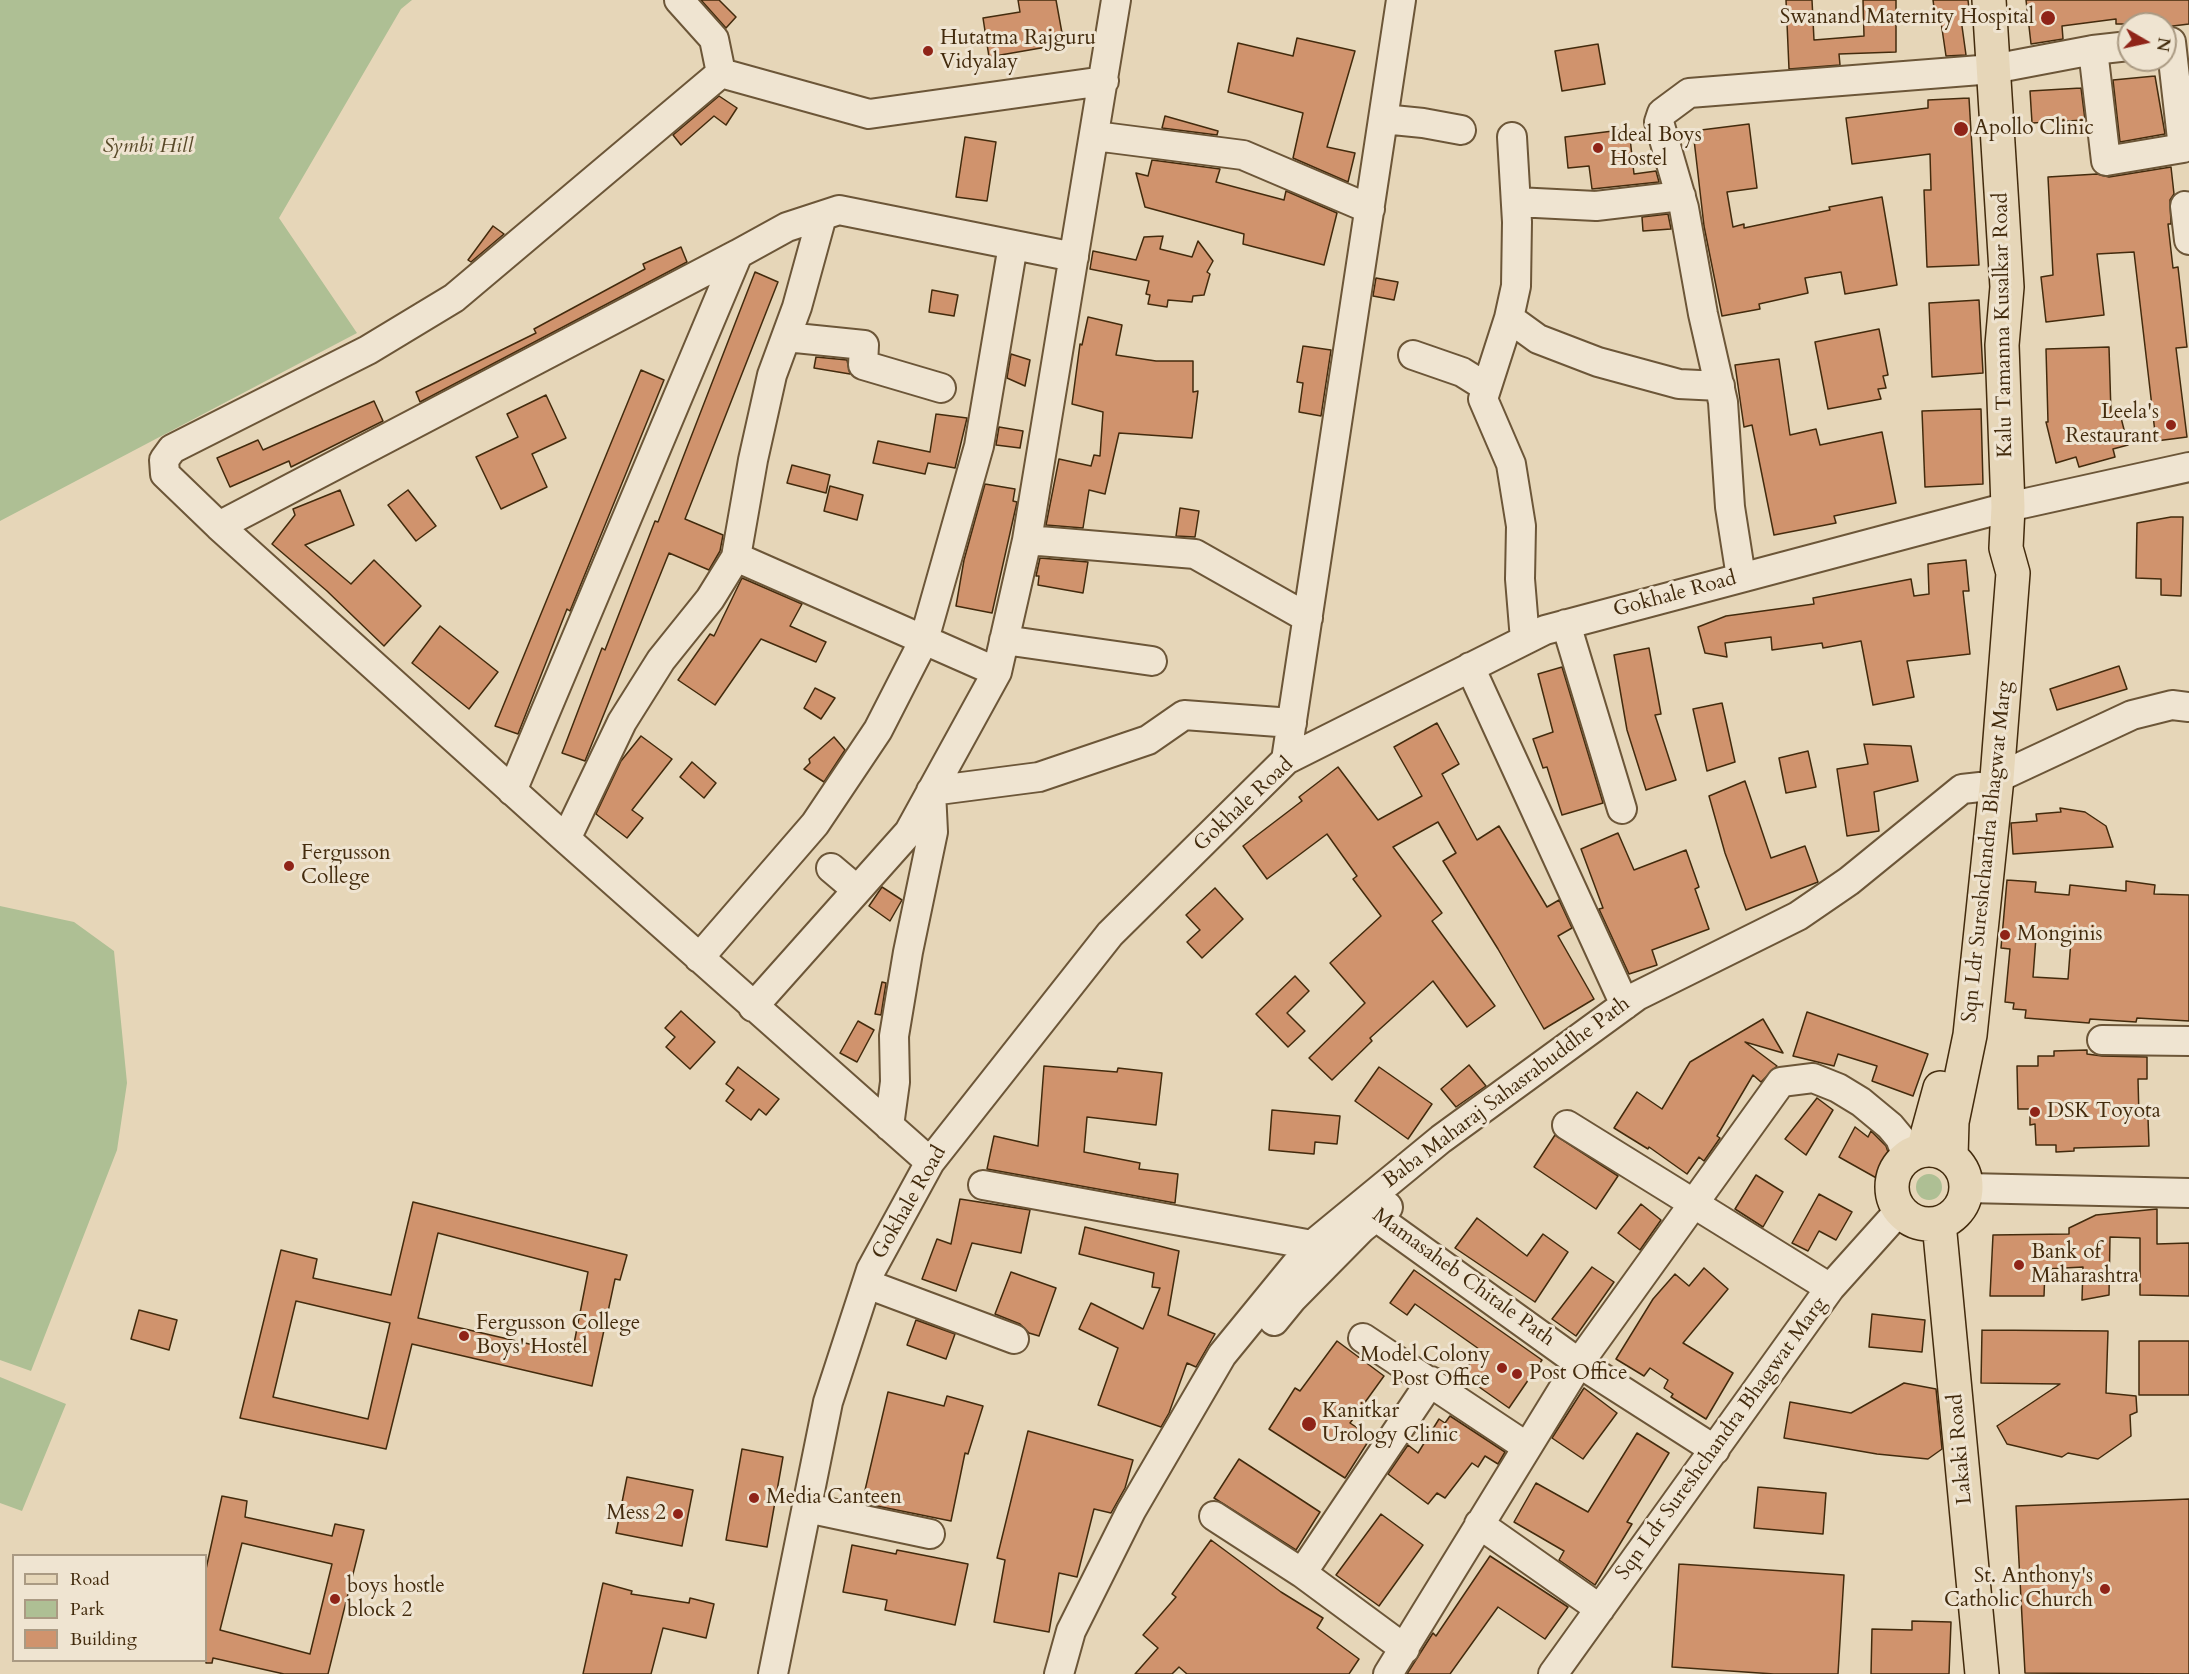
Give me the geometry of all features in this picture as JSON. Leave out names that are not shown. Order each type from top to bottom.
[{"type":"main road","name":"Kalu Tamanna Kusalkar Road","points":[[1989,0],[2007,287],[2002,345],[2008,507]]},
{"type":"main road","name":"Sqn Ldr Sureshchandra Bhagwat Marg","points":[[1927,1154],[1954,1034],[1989,782],[1997,573],[2006,548],[2008,507]]},
{"type":"main road","points":[[1927,1154],[1963,1170],[1967,1188],[1964,1201],[1956,1213],[1939,1223],[1917,1222],[1900,1210],[1893,1196],[1893,1182],[1897,1168],[1927,1154]]},
{"type":"main road","name":"Lakaki Road","points":[[1939,1223],[1982,1674]]},
{"type":"street","points":[[679,0],[714,39],[720,74]]},
{"type":"street","points":[[753,1007],[909,832],[997,672],[1027,540],[1116,0]]},
{"type":"street","points":[[1286,760],[1401,0]]},
{"type":"street","points":[[1741,577],[1730,507],[1723,402],[1681,195],[1659,122],[1668,107],[1689,93],[1993,69],[2117,47]]},
{"type":"street","points":[[2092,50],[2106,161],[2183,148],[2177,68]]},
{"type":"street","points":[[720,74],[869,114],[1104,81]]},
{"type":"street","points":[[720,74],[454,298],[368,350],[172,449],[164,460],[165,474],[219,526],[512,791],[930,1162]]},
{"type":"street","points":[[1383,119],[1461,130]]},
{"type":"street","points":[[1095,136],[1243,155],[1370,209]]},
{"type":"street","points":[[1512,137],[1516,202],[1516,286],[1509,318],[1483,399],[1511,464],[1521,526],[1520,579],[1525,640]]},
{"type":"street","points":[[1516,202],[1596,206],[1681,195]]},
{"type":"street","points":[[2185,206],[2189,240]]},
{"type":"street","points":[[219,526],[787,227],[839,210],[1074,257]]},
{"type":"street","points":[[566,839],[622,722],[661,660],[710,599],[736,557],[753,460],[772,375],[797,307],[822,216]]},
{"type":"street","points":[[699,958],[815,824],[878,730],[924,640],[979,446],[1013,245]]},
{"type":"street","points":[[512,791],[738,254]]},
{"type":"street","points":[[1509,318],[1538,339],[1598,362],[1679,384],[1720,386]]},
{"type":"street","points":[[786,337],[864,345],[862,365],[941,388]]},
{"type":"street","points":[[1413,355],[1462,372],[1486,387]]},
{"type":"street","name":"Gokhale Road","points":[[773,1674],[828,1402],[871,1270],[930,1162],[1110,934],[1286,760],[1545,630],[2008,507],[2189,467]]},
{"type":"street","points":[[1027,540],[1196,554],[1308,618]]},
{"type":"street","points":[[736,557],[997,672]]},
{"type":"street","points":[[1566,624],[1622,809]]},
{"type":"street","points":[[1004,640],[1152,661]]},
{"type":"street","points":[[1470,667],[1625,1005]]},
{"type":"street","points":[[1989,782],[2132,715],[2172,705],[2189,707]]},
{"type":"street","points":[[931,791],[1039,777],[1148,741],[1184,715],[1292,723]]},
{"type":"street","name":"Baba Maharaj Sahasrabuddhe Path","points":[[1059,1674],[1071,1631],[1131,1511],[1174,1456],[1238,1366],[1292,1299],[1369,1210],[1442,1138],[1625,1005],[1798,915],[1849,880],[1962,789],[1989,782]]},
{"type":"street","name":"Baba Maharaj Sahasrabuddhe Path","points":[[1079,1674],[1089,1638],[1148,1520],[1174,1456],[1222,1355],[1312,1245],[1453,1154],[1646,1013],[1807,932],[1861,895],[1967,808],[1989,782]]},
{"type":"street","points":[[889,1126],[895,1082],[894,1036],[908,952],[933,832],[931,791]]},
{"type":"street","points":[[831,868],[857,890]]},
{"type":"street","points":[[2102,1040],[2189,1041]]},
{"type":"street","points":[[1388,1674],[1579,1363],[1780,1082],[1813,1078],[1838,1088],[1861,1102],[1890,1126],[1900,1138],[1927,1154]]},
{"type":"street","points":[[1567,1125],[1830,1288]]},
{"type":"street","points":[[983,1185],[1312,1245]]},
{"type":"street","points":[[1967,1188],[2189,1193]]},
{"type":"street","name":"Mamasaheb Chitale Path","points":[[1369,1210],[1579,1363],[1715,1450]]},
{"type":"street","name":"Sqn Ldr Sureshchandra Bhagwat Marg","points":[[1552,1674],[1830,1288],[1900,1210]]},
{"type":"street","points":[[867,1284],[1014,1339]]},
{"type":"street","points":[[1363,1338],[1431,1381],[1527,1447]]},
{"type":"street","points":[[1302,1573],[1431,1381]]},
{"type":"street","points":[[807,1508],[930,1534]]},
{"type":"street","points":[[1214,1516],[1302,1573],[1405,1649]]},
{"type":"street","points":[[1479,1524],[1600,1609]]},
{"type":"green space","name":"Symbi Hill","points":[[0,0],[412,0],[401,9],[279,218],[357,333],[0,521]]},
{"type":"green space","points":[[0,906],[74,922],[114,951],[127,1083],[117,1150],[31,1371],[0,1360]]},
{"type":"green space","points":[[1929,1174],[1938,1178],[1942,1187],[1938,1196],[1929,1200],[1920,1196],[1916,1187],[1920,1178]]},
{"type":"green space","points":[[0,1377],[66,1404],[22,1511],[0,1503]]},
{"type":"building","points":[[701,0],[719,0],[736,17],[726,28]]},
{"type":"building","points":[[1018,0],[1056,0],[1064,44],[989,57],[983,18],[1020,12]]},
{"type":"building","points":[[1786,0],[1812,0],[1814,40],[1864,36],[1863,0],[1896,0],[1896,52],[1839,54],[1840,65],[1789,69]]},
{"type":"building","points":[[1933,0],[1968,0],[1970,18],[1961,19],[1966,55],[1946,56],[1941,22],[1936,23]]},
{"type":"building","points":[[2026,0],[2189,0],[2189,24],[2177,26],[2177,12],[2117,12],[2117,24],[2116,19],[2062,26],[2063,39],[2031,44]]},
{"type":"building","points":[[1297,38],[1355,51],[1327,147],[1355,153],[1348,182],[1293,158],[1303,113],[1228,92],[1238,43],[1293,56]]},
{"type":"building","points":[[1598,44],[1605,84],[1562,91],[1555,51]]},
{"type":"building","points":[[2155,76],[2165,134],[2120,142],[2113,80]]},
{"type":"building","points":[[2081,88],[2085,120],[2032,123],[2030,91]]},
{"type":"building","points":[[719,96],[737,108],[726,125],[714,116],[681,145],[673,135]]},
{"type":"building","points":[[1969,98],[1979,265],[1927,267],[1924,190],[1931,190],[1930,154],[1852,164],[1846,118],[1928,108],[1928,100]]},
{"type":"building","points":[[1165,116],[1218,131],[1217,135],[1162,128]]},
{"type":"building","points":[[1749,124],[1757,188],[1727,192],[1733,227],[1744,224],[1744,228],[1830,210],[1829,207],[1882,197],[1897,285],[1845,294],[1841,272],[1805,278],[1808,293],[1759,304],[1760,309],[1722,316],[1704,226],[1693,131]]},
{"type":"building","name":"Ideal Boys Hostel","points":[[1629,129],[1634,174],[1656,171],[1659,182],[1592,189],[1589,166],[1568,168],[1565,137]]},
{"type":"building","points":[[965,137],[996,142],[987,201],[956,197]]},
{"type":"building","points":[[1152,160],[1220,169],[1216,182],[1284,200],[1286,191],[1337,213],[1324,265],[1243,244],[1244,234],[1145,207],[1136,173],[1148,176]]},
{"type":"building","points":[[2171,167],[2174,194],[2170,200],[2171,224],[2168,224],[2173,268],[2178,267],[2187,347],[2176,348],[2187,437],[2156,441],[2134,252],[2097,254],[2104,315],[2046,322],[2041,277],[2053,275],[2048,177],[2097,174],[2109,177]]},
{"type":"building","points":[[1668,214],[1671,229],[1643,231],[1642,217]]},
{"type":"building","points":[[493,226],[504,234],[471,262],[468,260]]},
{"type":"building","points":[[1163,236],[1160,249],[1192,257],[1198,241],[1213,261],[1207,272],[1210,274],[1204,295],[1193,296],[1192,302],[1168,300],[1167,307],[1148,304],[1150,295],[1146,294],[1149,281],[1090,269],[1093,251],[1136,260],[1144,237]]},
{"type":"building","points":[[681,247],[687,262],[420,402],[416,392],[536,333],[534,329],[645,269],[643,264]]},
{"type":"building","points":[[755,272],[778,282],[685,519],[723,535],[720,551],[709,570],[669,553],[585,761],[562,753],[602,648],[605,650],[655,521],[658,522]]},
{"type":"building","points":[[1376,278],[1398,282],[1394,300],[1373,296]]},
{"type":"building","points":[[932,290],[958,295],[954,316],[929,312]]},
{"type":"building","points":[[1979,300],[1983,373],[1932,377],[1929,303]]},
{"type":"building","points":[[1088,317],[1122,325],[1116,355],[1156,361],[1193,361],[1193,392],[1198,391],[1192,438],[1119,433],[1105,494],[1089,490],[1083,528],[1046,525],[1059,459],[1091,466],[1094,455],[1100,456],[1103,412],[1072,404],[1080,344],[1082,345]]},
{"type":"building","points":[[1879,329],[1888,375],[1883,376],[1886,388],[1878,389],[1881,399],[1828,409],[1815,342]]},
{"type":"building","points":[[1303,346],[1331,350],[1321,416],[1299,412],[1303,383],[1297,382]]},
{"type":"building","points":[[2109,347],[2111,413],[2119,410],[2128,445],[2113,449],[2115,457],[2079,467],[2076,457],[2056,463],[2046,422],[2048,422],[2046,349]]},
{"type":"building","points":[[1011,354],[1030,360],[1025,386],[1007,378]]},
{"type":"building","points":[[816,357],[847,360],[850,374],[814,368]]},
{"type":"building","points":[[1779,359],[1790,435],[1816,429],[1820,445],[1882,432],[1896,503],[1834,516],[1836,523],[1774,535],[1752,425],[1744,427],[1735,365]]},
{"type":"building","points":[[641,370],[664,380],[570,611],[567,609],[518,734],[495,726]]},
{"type":"building","points":[[546,395],[566,438],[532,454],[547,487],[501,509],[476,457],[518,437],[507,414]]},
{"type":"building","points":[[374,401],[383,421],[291,467],[289,461],[230,487],[217,458],[258,440],[263,450]]},
{"type":"building","points":[[1981,409],[1983,484],[1925,487],[1922,411]]},
{"type":"building","points":[[936,414],[967,418],[955,468],[928,463],[925,474],[873,463],[878,441],[930,452]]},
{"type":"building","points":[[999,427],[1023,431],[1020,448],[996,445]]},
{"type":"building","points":[[792,465],[830,475],[826,493],[787,483]]},
{"type":"building","points":[[985,484],[1015,489],[1013,501],[1017,502],[992,613],[956,606],[964,560]]},
{"type":"building","points":[[830,486],[863,495],[857,520],[824,511]]},
{"type":"building","points":[[340,490],[354,525],[305,545],[351,584],[374,560],[421,606],[384,646],[327,591],[272,544],[295,515],[293,509]]},
{"type":"building","points":[[408,490],[436,526],[416,541],[388,505]]},
{"type":"building","points":[[1180,508],[1199,511],[1195,537],[1176,536]]},
{"type":"building","points":[[2183,517],[2181,596],[2161,595],[2161,579],[2136,578],[2137,523]]},
{"type":"building","points":[[1040,558],[1088,562],[1083,593],[1038,585],[1039,576],[1036,576]]},
{"type":"building","points":[[1966,560],[1969,591],[1963,591],[1970,654],[1907,661],[1914,697],[1873,705],[1861,641],[1823,648],[1822,643],[1772,650],[1771,637],[1725,643],[1727,657],[1705,653],[1698,627],[1726,616],[1814,604],[1813,598],[1911,579],[1914,596],[1929,594],[1928,564]]},
{"type":"building","points":[[742,578],[802,604],[790,626],[826,642],[816,662],[761,639],[715,705],[678,680],[710,634],[714,636]]},
{"type":"building","points":[[440,626],[498,672],[469,709],[412,663]]},
{"type":"building","points":[[1649,648],[1661,714],[1655,715],[1676,780],[1646,790],[1627,730],[1614,655]]},
{"type":"building","points":[[2119,666],[2127,689],[2057,710],[2050,689]]},
{"type":"building","points":[[1562,667],[1603,803],[1562,815],[1547,767],[1543,768],[1533,739],[1553,732],[1538,674]]},
{"type":"building","points":[[815,688],[835,698],[821,719],[804,708]]},
{"type":"building","points":[[1722,703],[1735,762],[1707,771],[1693,709]]},
{"type":"building","points":[[1437,723],[1459,764],[1442,774],[1477,840],[1499,826],[1547,907],[1559,900],[1572,928],[1558,936],[1594,999],[1544,1029],[1443,861],[1456,853],[1438,822],[1393,847],[1442,913],[1432,921],[1495,1006],[1467,1027],[1433,981],[1370,1038],[1372,1041],[1332,1080],[1309,1058],[1365,1003],[1330,963],[1381,916],[1353,879],[1357,876],[1327,834],[1267,879],[1243,846],[1302,801],[1299,797],[1338,767],[1378,820],[1422,796],[1394,747]]},
{"type":"building","points":[[641,736],[672,759],[632,810],[643,818],[627,838],[596,814],[621,761]]},
{"type":"building","points":[[834,737],[845,750],[824,782],[804,769],[810,763],[809,759]]},
{"type":"building","points":[[1864,744],[1911,746],[1918,781],[1874,792],[1879,831],[1847,836],[1837,769],[1868,764]]},
{"type":"building","points":[[1808,751],[1816,787],[1786,793],[1779,758]]},
{"type":"building","points":[[692,762],[716,783],[704,798],[680,777]]},
{"type":"building","points":[[1745,781],[1771,858],[1805,846],[1818,882],[1746,910],[1725,853],[1709,796]]},
{"type":"building","points":[[2060,808],[2085,812],[2106,826],[2113,847],[2013,854],[2011,823],[2037,821],[2036,814],[2061,812]]},
{"type":"building","points":[[1618,833],[1634,870],[1686,850],[1699,887],[1695,889],[1709,929],[1652,950],[1657,965],[1629,974],[1599,909],[1603,908],[1581,849]]},
{"type":"building","points":[[2007,880],[2036,882],[2035,892],[2069,895],[2070,885],[2126,891],[2126,881],[2155,885],[2154,894],[2189,895],[2189,1021],[2137,1018],[2136,1022],[2090,1019],[2089,1023],[2025,1018],[2026,1010],[2013,1009],[2014,1003],[2005,1002],[2010,949],[2001,948]],"holes":[[[2036,937],[2071,940],[2068,979],[2033,977]]]},
{"type":"building","points":[[882,887],[902,900],[890,921],[869,906]]},
{"type":"building","points":[[1215,888],[1243,919],[1202,958],[1187,942],[1200,930],[1186,915]]},
{"type":"building","points":[[1295,976],[1309,991],[1287,1013],[1305,1031],[1288,1047],[1256,1014]]},
{"type":"building","points":[[882,982],[886,983],[881,1015],[875,1014]]},
{"type":"building","points":[[681,1011],[715,1042],[690,1069],[666,1047],[675,1037],[665,1028]]},
{"type":"building","points":[[1807,1012],[1928,1054],[1913,1096],[1872,1081],[1877,1066],[1838,1054],[1834,1066],[1793,1056]]},
{"type":"building","points":[[1763,1019],[1783,1053],[1745,1042],[1777,1066],[1761,1082],[1753,1075],[1717,1136],[1720,1138],[1704,1161],[1699,1157],[1687,1174],[1649,1147],[1648,1149],[1614,1128],[1637,1092],[1662,1109],[1690,1062]]},
{"type":"building","points":[[858,1021],[874,1030],[857,1062],[840,1053]]},
{"type":"building","points":[[2087,1050],[2087,1054],[2102,1056],[2147,1057],[2147,1079],[2138,1079],[2139,1118],[2148,1118],[2149,1146],[2074,1148],[2074,1151],[2056,1152],[2056,1145],[2036,1145],[2035,1124],[2030,1125],[2030,1109],[2018,1109],[2017,1066],[2038,1066],[2038,1056],[2054,1056],[2054,1051]]},
{"type":"building","points":[[1469,1065],[1486,1086],[1456,1107],[1441,1089]]},
{"type":"building","points":[[1044,1066],[1117,1072],[1118,1068],[1162,1073],[1156,1125],[1087,1117],[1084,1152],[1140,1163],[1139,1169],[1178,1174],[1175,1203],[987,1169],[994,1136],[1038,1146]]},
{"type":"building","points":[[738,1067],[779,1099],[766,1115],[759,1109],[751,1120],[726,1101],[734,1090],[726,1084]]},
{"type":"building","points":[[1379,1067],[1432,1104],[1408,1139],[1355,1101]]},
{"type":"building","points":[[1817,1098],[1833,1110],[1806,1155],[1785,1139]]},
{"type":"building","points":[[1272,1110],[1340,1116],[1337,1144],[1315,1142],[1314,1154],[1269,1150]]},
{"type":"building","points":[[1855,1127],[1868,1137],[1871,1131],[1886,1146],[1891,1161],[1880,1180],[1839,1157]]},
{"type":"building","points":[[1555,1135],[1618,1176],[1596,1209],[1534,1167]]},
{"type":"building","points":[[1756,1175],[1783,1192],[1763,1227],[1735,1209]]},
{"type":"building","points":[[1819,1194],[1852,1212],[1836,1240],[1819,1231],[1808,1251],[1792,1243]]},
{"type":"building","points":[[960,1199],[1030,1210],[1021,1253],[972,1243],[956,1291],[922,1279],[937,1239],[951,1244]]},
{"type":"building","name":"Fergusson College Boys' Hostel","points":[[413,1202],[627,1255],[620,1280],[615,1279],[592,1386],[412,1344],[386,1449],[240,1418],[281,1250],[317,1259],[313,1278],[391,1295]],"holes":[[[438,1233],[588,1272],[572,1354],[418,1318]],[[296,1301],[390,1323],[368,1419],[273,1397]]]},
{"type":"building","points":[[1641,1204],[1661,1220],[1640,1250],[1618,1233]]},
{"type":"building","points":[[2157,1209],[2157,1244],[2189,1243],[2189,1296],[2140,1295],[2140,1238],[2110,1237],[2109,1295],[2082,1300],[2083,1267],[2045,1269],[2044,1296],[1990,1296],[1993,1235],[2069,1234],[2069,1228],[2096,1215]]},
{"type":"building","points":[[1477,1218],[1527,1256],[1543,1234],[1568,1252],[1535,1302],[1455,1248]]},
{"type":"building","points":[[1085,1227],[1179,1251],[1168,1315],[1215,1334],[1196,1367],[1187,1363],[1169,1413],[1161,1427],[1098,1405],[1118,1348],[1079,1329],[1091,1303],[1143,1329],[1160,1288],[1152,1287],[1154,1273],[1079,1254]]},
{"type":"building","points":[[1592,1267],[1614,1282],[1576,1336],[1552,1319]]},
{"type":"building","points":[[1704,1268],[1728,1289],[1683,1343],[1733,1373],[1706,1419],[1671,1397],[1673,1394],[1664,1388],[1668,1380],[1650,1368],[1644,1376],[1616,1359],[1653,1299],[1675,1274],[1689,1286]]},
{"type":"building","points":[[1414,1270],[1542,1360],[1509,1408],[1462,1375],[1479,1349],[1415,1304],[1407,1315],[1390,1303]]},
{"type":"building","points":[[1011,1272],[1056,1288],[1039,1336],[1029,1333],[1020,1324],[995,1314]]},
{"type":"building","points":[[139,1310],[177,1320],[169,1350],[131,1339]]},
{"type":"building","points":[[1872,1314],[1925,1320],[1922,1352],[1869,1347]]},
{"type":"building","points":[[916,1320],[955,1334],[946,1359],[907,1345]]},
{"type":"building","points":[[1982,1330],[2108,1331],[2106,1393],[2136,1396],[2137,1412],[2130,1415],[2131,1436],[2098,1459],[2068,1453],[2062,1457],[2007,1444],[1997,1426],[2060,1384],[1981,1383]]},
{"type":"building","points":[[1337,1341],[1384,1376],[1350,1423],[1371,1437],[1345,1478],[1269,1429],[1295,1388],[1300,1391]]},
{"type":"building","points":[[2139,1341],[2189,1341],[2189,1395],[2139,1395]]},
{"type":"building","points":[[1904,1383],[1936,1389],[1942,1449],[1928,1459],[1877,1454],[1784,1438],[1790,1402],[1851,1413]]},
{"type":"building","points":[[1584,1388],[1617,1413],[1583,1459],[1552,1438]]},
{"type":"building","points":[[888,1392],[944,1406],[947,1396],[983,1406],[968,1454],[965,1453],[951,1521],[862,1503]]},
{"type":"building","points":[[1450,1416],[1505,1452],[1498,1464],[1485,1456],[1478,1467],[1472,1463],[1445,1498],[1437,1493],[1428,1504],[1388,1474],[1408,1445],[1418,1453],[1439,1419],[1445,1423]]},
{"type":"building","points":[[1028,1431],[1133,1460],[1125,1488],[1111,1513],[1094,1509],[1077,1577],[1059,1573],[1049,1632],[994,1622],[1005,1560],[997,1558]]},
{"type":"building","points":[[1637,1433],[1669,1453],[1627,1522],[1632,1524],[1595,1585],[1559,1560],[1564,1551],[1514,1522],[1536,1483],[1588,1512]]},
{"type":"building","name":"Media Canteen","points":[[742,1449],[783,1457],[767,1547],[726,1540]]},
{"type":"building","points":[[1239,1459],[1320,1512],[1296,1550],[1214,1498]]},
{"type":"building","points":[[627,1477],[693,1490],[682,1546],[616,1533]]},
{"type":"building","points":[[1758,1487],[1826,1493],[1823,1534],[1754,1528]]},
{"type":"building","name":"boys hostle block 2","points":[[222,1496],[247,1501],[245,1517],[332,1536],[335,1524],[364,1530],[328,1674],[284,1674],[213,1658],[212,1663],[206,1663],[207,1564]],"holes":[[[242,1543],[332,1564],[310,1654],[220,1630]]]},
{"type":"building","name":"St. Anthony's Catholic Church","points":[[2189,1499],[2189,1674],[2025,1673],[2016,1506]]},
{"type":"building","points":[[1381,1514],[1423,1545],[1379,1606],[1336,1575]]},
{"type":"building","points":[[1211,1540],[1281,1592],[1323,1618],[1317,1628],[1359,1659],[1349,1674],[1187,1674],[1179,1667],[1172,1674],[1135,1674],[1158,1648],[1143,1635],[1176,1597],[1172,1594]]},
{"type":"building","points":[[852,1545],[896,1554],[897,1550],[968,1564],[955,1625],[885,1610],[887,1600],[843,1592]]},
{"type":"building","points":[[1490,1556],[1568,1607],[1545,1639],[1498,1607],[1450,1674],[1407,1674],[1433,1633],[1436,1636]]},
{"type":"building","points":[[1679,1564],[1844,1575],[1838,1674],[1774,1674],[1672,1667]]},
{"type":"building","points":[[603,1583],[632,1591],[631,1594],[689,1603],[690,1598],[714,1604],[706,1638],[663,1628],[651,1674],[583,1674]]},
{"type":"building","points":[[1912,1621],[1951,1622],[1949,1674],[1871,1674],[1872,1629],[1912,1630]]},
{"type":"place","name":"Swanand Maternity Hospital","points":[[2048,18]]},
{"type":"place","name":"Hutatma Rajguru Vidyalay","points":[[928,51]]},
{"type":"place","name":"Apollo Clinic","points":[[1961,129]]},
{"type":"place","name":"Ideal Boys Hostel","points":[[1598,148]]},
{"type":"place","name":"Leela's Restaurant","points":[[2171,425]]},
{"type":"place","name":"Fergusson College","points":[[289,866]]},
{"type":"place","name":"Monginis","points":[[2005,935]]},
{"type":"place","name":"DSK Toyota","points":[[2035,1112]]},
{"type":"place","name":"Bank of Maharashtra","points":[[2019,1265]]},
{"type":"place","name":"Fergusson College Boys' Hostel","points":[[464,1336]]},
{"type":"place","name":"Model Colony Post Office","points":[[1502,1368]]},
{"type":"place","name":"Post Office","points":[[1517,1374]]},
{"type":"place","name":"Kanitkar Urology Clinic","points":[[1309,1424]]},
{"type":"place","name":"Media Canteen","points":[[754,1498]]},
{"type":"place","name":"Mess 2","points":[[678,1514]]},
{"type":"place","name":"St. Anthony's Catholic Church","points":[[2105,1589]]},
{"type":"place","name":"boys hostle block 2","points":[[335,1599]]}]
